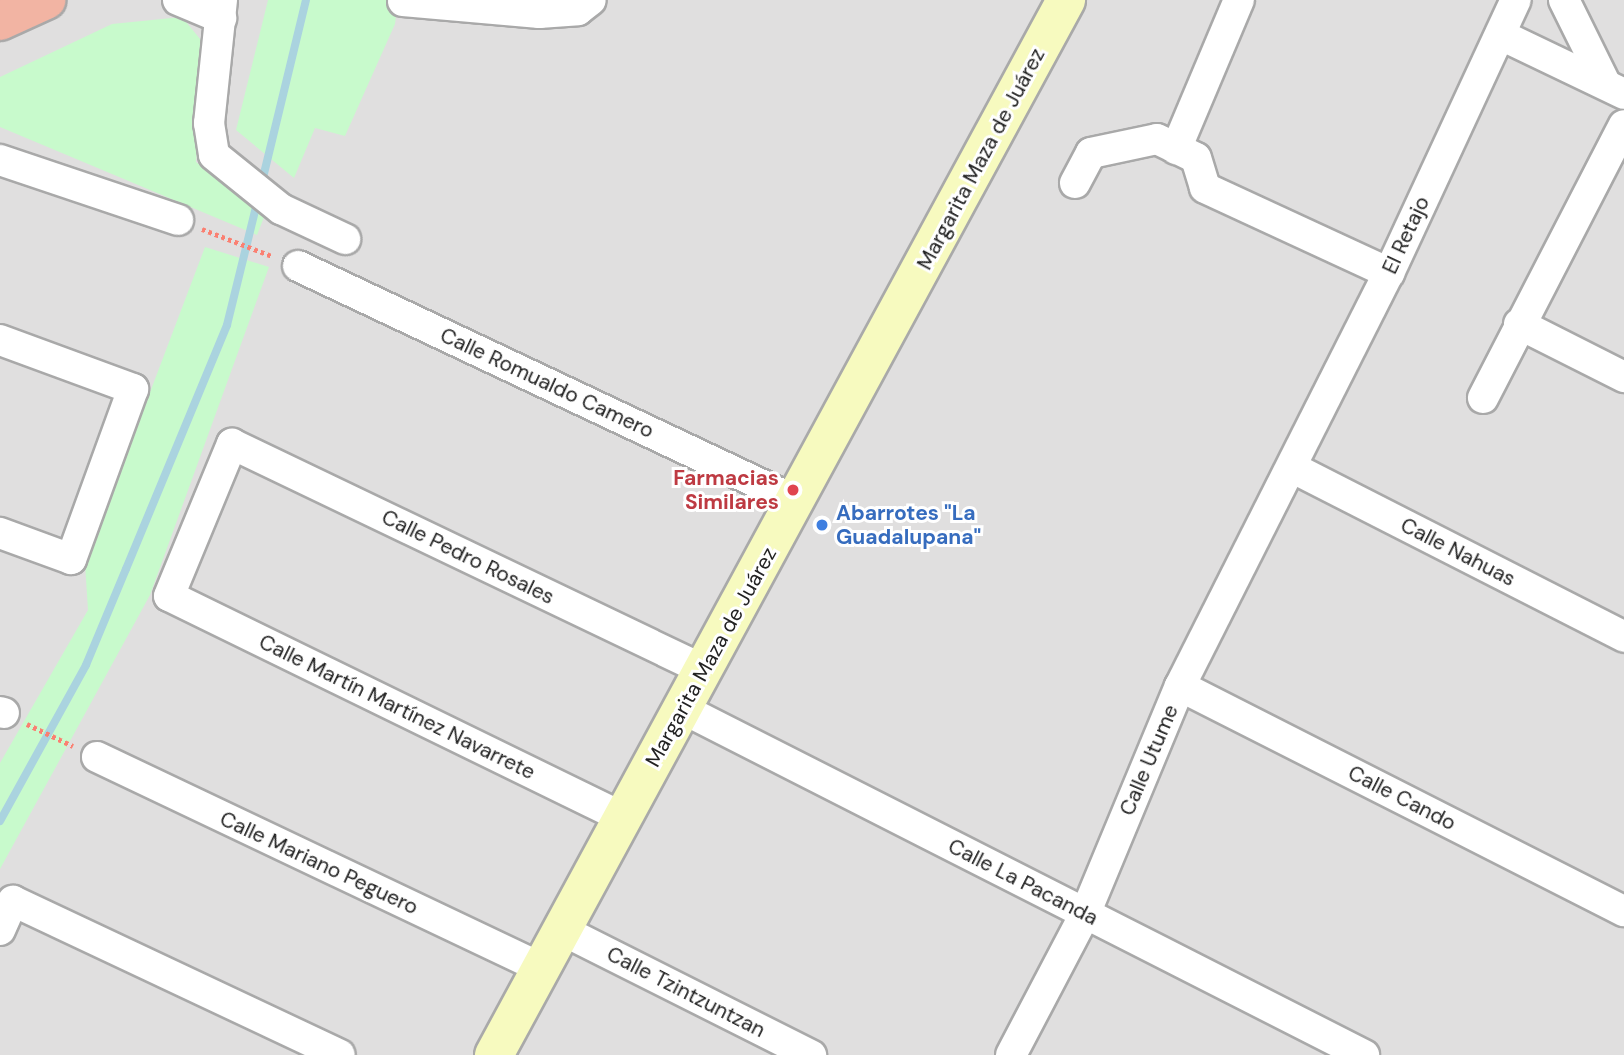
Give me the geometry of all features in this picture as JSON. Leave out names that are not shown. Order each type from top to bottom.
[{"type":"highway","points":[[0,21],[46,0]]},
{"type":"main road","name":"Margarita Maza de Juárez","points":[[494,1055],[1066,0]]},
{"type":"street","points":[[178,0],[221,9],[209,123],[214,155],[281,209],[345,239]]},
{"type":"street","points":[[403,1],[539,13],[578,10],[591,0]]},
{"type":"street","points":[[1177,149],[1240,0]]},
{"type":"street","name":"El Retajo","points":[[1293,468],[1389,272],[1516,0]]},
{"type":"street","points":[[1564,0],[1614,88]]},
{"type":"street","points":[[1501,35],[1614,88]]},
{"type":"street","points":[[1483,398],[1624,125]]},
{"type":"street","points":[[1075,183],[1091,153],[1157,139],[1196,158],[1205,188],[1389,272]]},
{"type":"street","points":[[0,160],[178,220]]},
{"type":"street","name":"Calle Romualdo Camero","points":[[298,266],[796,501]]},
{"type":"street","points":[[1519,324],[1624,377]]},
{"type":"street","points":[[0,340],[133,389],[71,559],[0,533]]},
{"type":"street","name":"Calle Martín Martínez Navarrete","points":[[232,444],[169,596],[624,818]]},
{"type":"street","name":"Calle Pedro Rosales","points":[[232,444],[704,670]]},
{"type":"street","name":"Calle Nahuas","points":[[1293,468],[1624,637]]},
{"type":"street","name":"Calle Utume","points":[[1011,1055],[1085,914],[1180,686],[1293,468]]},
{"type":"street","name":"Calle Cando","points":[[1180,686],[1624,911]]},
{"type":"street","name":"Calle La Pacanda","points":[[682,709],[1364,1055]]},
{"type":"street","name":"Calle Mariano Peguero","points":[[97,757],[542,968]]},
{"type":"street","points":[[0,930],[13,901],[340,1055]]},
{"type":"street","name":"Calle Tzintzuntzan","points":[[562,930],[811,1055]]},
{"type":"path","points":[[178,220],[298,266]]},
{"type":"path","points":[[2,713],[97,757]]},
{"type":"shaded area","points":[[0,0],[1624,0],[1624,1055],[0,1055]]},
{"type":"green space","points":[[268,0],[398,0],[395,24],[345,136],[315,128],[294,178],[236,130]]},
{"type":"green space","points":[[182,17],[205,45],[196,162],[266,212],[257,235],[0,127],[0,77],[112,24]]},
{"type":"green space","points":[[205,247],[269,267],[150,595],[0,869],[0,763],[88,610],[85,564]]},
{"type":"waterway","points":[[261,186],[306,0]]},
{"type":"waterway","points":[[0,821],[86,665],[126,569],[227,325],[258,199]]},
{"type":"place","name":"Farmacias Similares","points":[[793,490]]},
{"type":"place","name":"Abarrotes \"La Guadalupana\"","points":[[822,525]]}]
